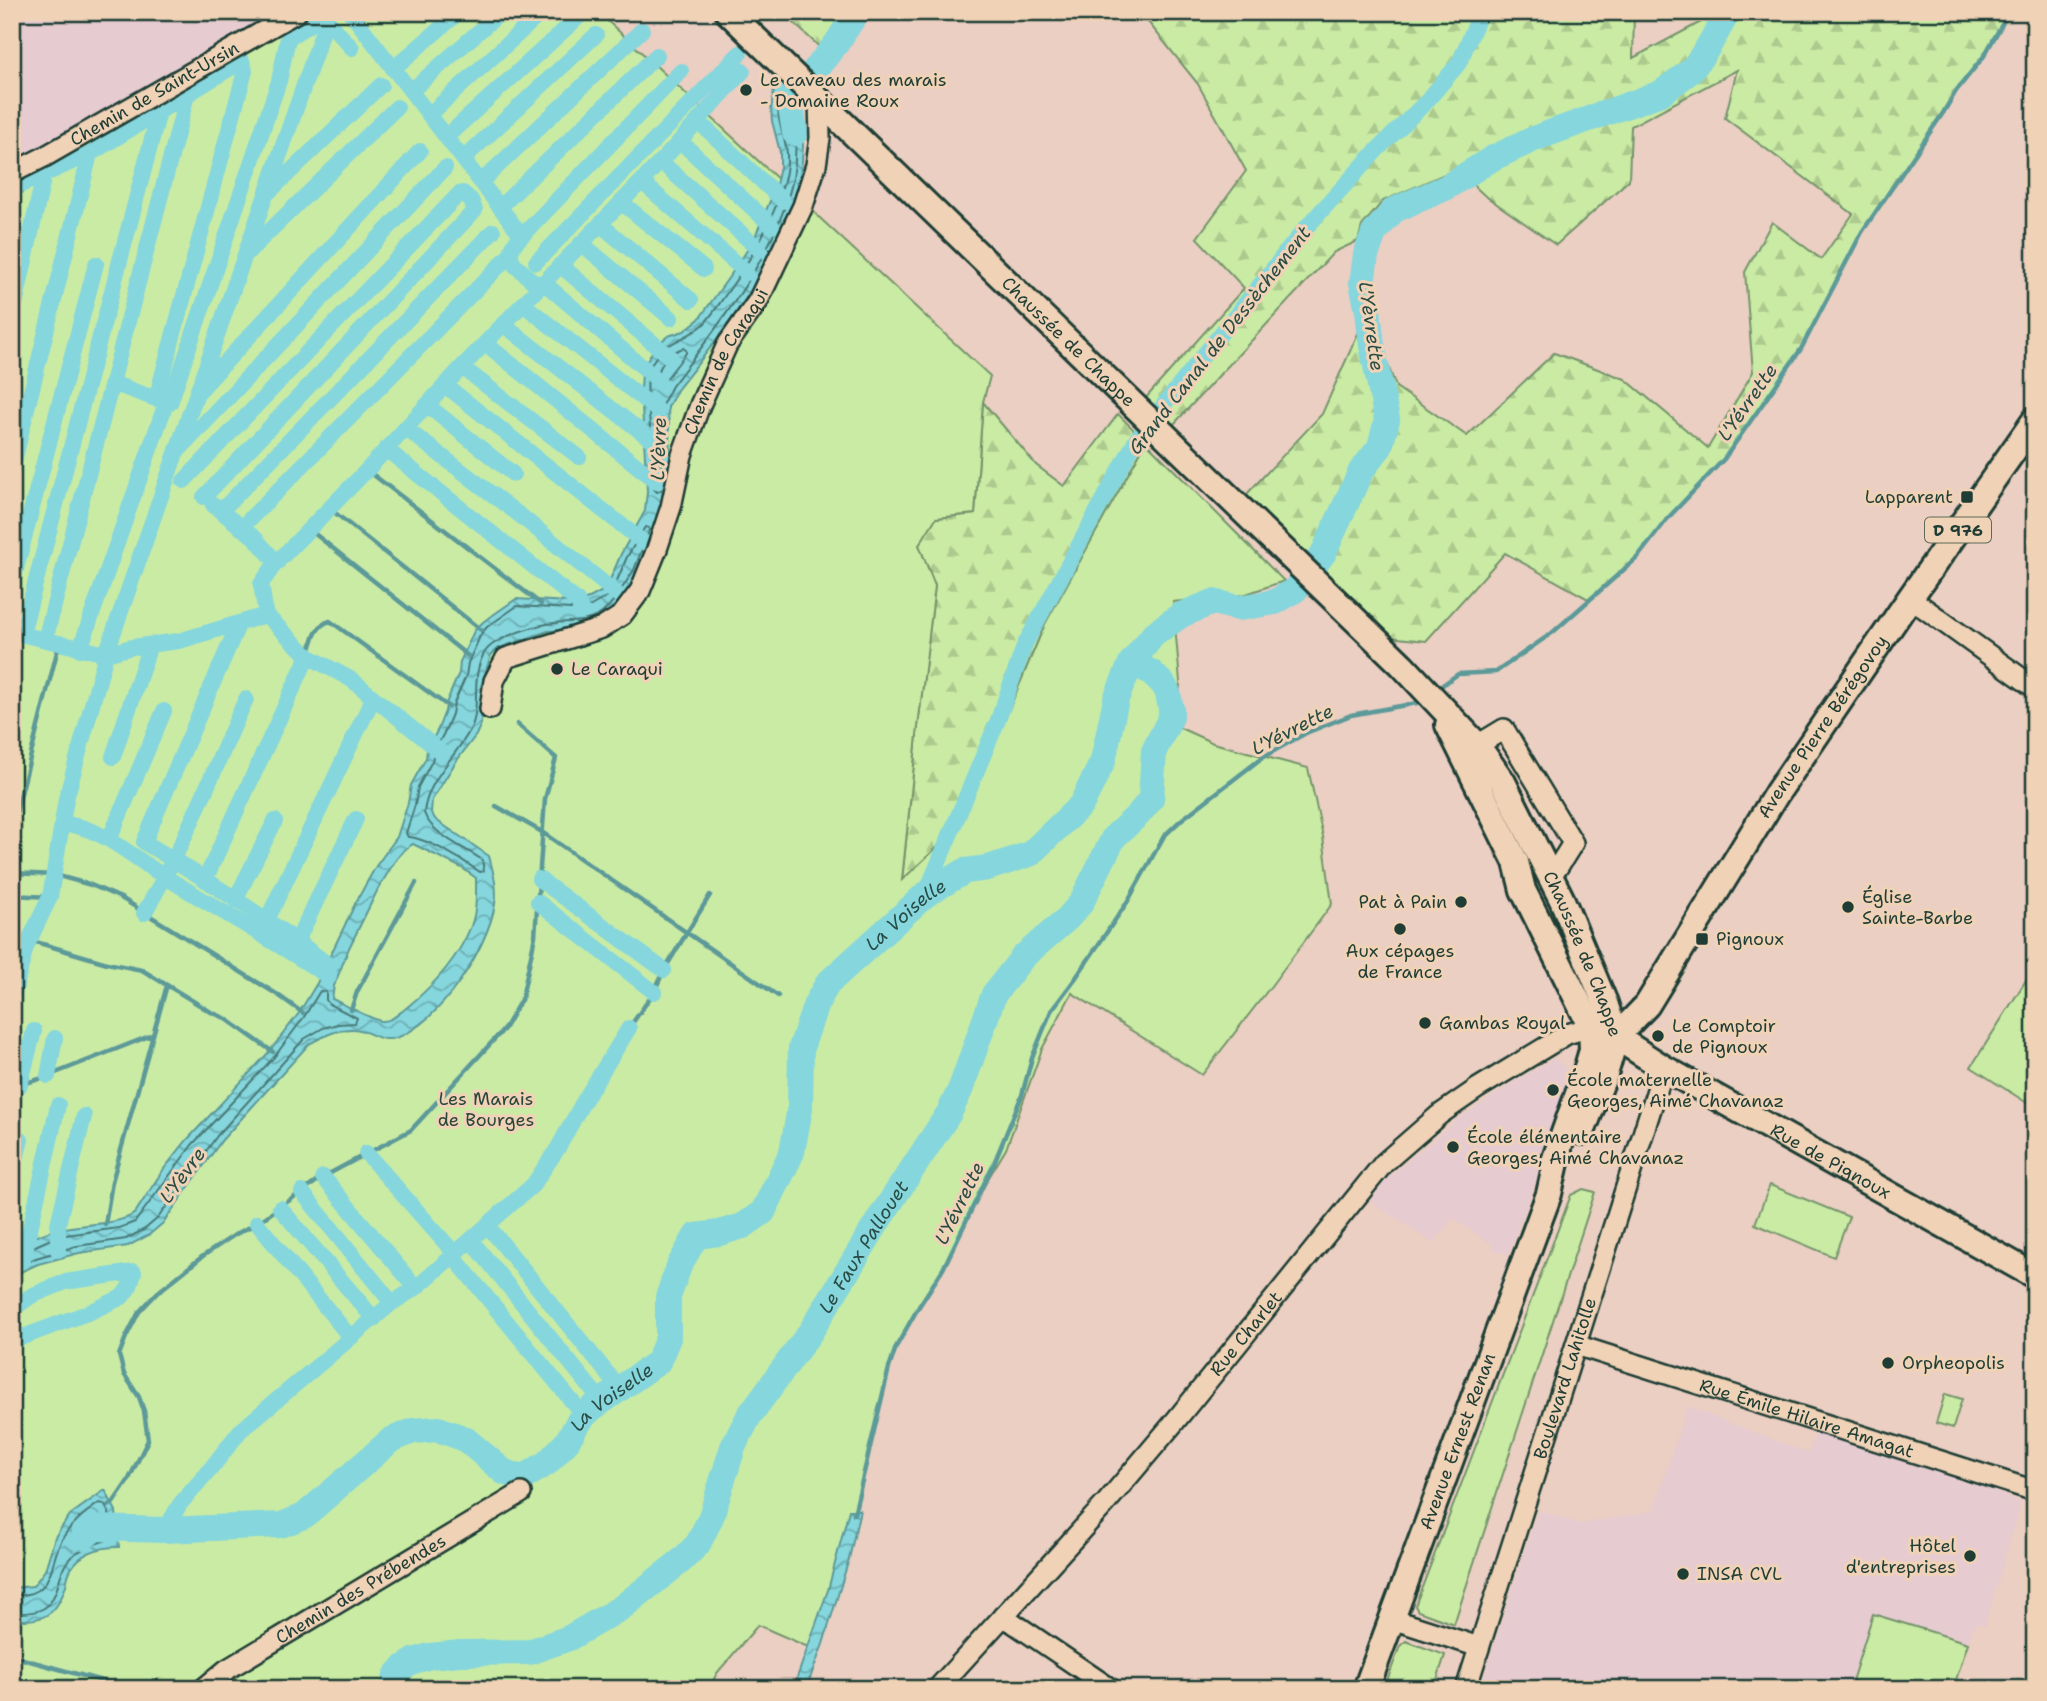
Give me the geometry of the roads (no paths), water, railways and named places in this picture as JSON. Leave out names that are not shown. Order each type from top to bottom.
[{"type":"main road","name":"Chaussée de Chappe","points":[[727,12],[1135,405],[1437,703],[1470,750],[1503,782],[1548,872],[1605,1003],[1616,1037]]},
{"type":"main road","name":"Avenue Pierre Bérégovoy","points":[[1616,1037],[1647,1005],[1777,793],[1910,598],[2031,432]]},
{"type":"main road","name":"Chaussée de Chappe","points":[[1470,750],[1516,862],[1523,890],[1591,1039]]},
{"type":"main road","name":"Chaussée de Chappe","points":[[1516,862],[1534,884],[1593,1006],[1616,1037]]},
{"type":"main road","points":[[1591,1039],[1616,1037]]},
{"type":"main road","name":"Rue de Pignoux","points":[[1616,1037],[1664,1068],[2035,1276]]},
{"type":"main road","name":"Avenue Ernest Renan","points":[[1366,1689],[1549,1194],[1580,1139],[1616,1037]]},
{"type":"main road","name":"Avenue Ernest Renan","points":[[1549,1194],[1544,1184],[1559,1149],[1591,1039]]},
{"type":"street","name":"Chemin de Saint-Ursin","points":[[12,173],[296,12]]},
{"type":"street","name":"Chemin de Caraqui","points":[[489,709],[494,681],[506,658],[602,628],[622,615],[640,591],[671,507],[682,455],[700,405],[727,345],[758,301],[803,206],[816,165],[820,138],[816,98]]},
{"type":"street","points":[[820,138],[848,129]]},
{"type":"street","points":[[1910,598],[2035,688]]},
{"type":"street","points":[[1470,750],[1504,729],[1573,843],[1558,867],[1548,872]]},
{"type":"street","name":"Rue Charlet","points":[[937,1689],[1106,1503],[1384,1163],[1439,1115],[1567,1034],[1591,1039]]},
{"type":"street","name":"Boulevard Lahitolle","points":[[1466,1689],[1664,1068]]},
{"type":"street","name":"Rue Émile Hilaire Amagat","points":[[1576,1345],[2035,1491]]},
{"type":"street","name":"Chemin des Prébendes","points":[[203,1689],[226,1670],[520,1493]]},
{"type":"street","points":[[1003,1616],[1087,1682],[1111,1689]]},
{"type":"street","points":[[1392,1619],[1479,1647]]},
{"type":"water","points":[[778,80],[793,95],[799,105],[802,124],[803,147],[799,181],[790,214],[759,277],[719,336],[677,390],[668,407],[671,478],[641,574],[621,603],[603,621],[569,630],[548,631],[499,648],[491,655],[483,680],[481,724],[432,800],[431,813],[436,820],[489,856],[495,880],[496,898],[490,922],[472,962],[444,1001],[412,1030],[391,1039],[347,1029],[333,1032],[309,1044],[222,1140],[163,1223],[149,1235],[128,1246],[79,1253],[38,1264],[12,1276],[12,1249],[23,1243],[53,1230],[120,1220],[135,1213],[163,1170],[187,1140],[269,1052],[299,1013],[376,866],[397,837],[411,785],[438,729],[459,673],[460,662],[474,631],[516,599],[570,602],[586,600],[606,589],[621,554],[645,511],[647,491],[642,371],[659,343],[668,336],[684,331],[699,319],[754,239],[775,189],[780,167],[780,152],[772,121],[774,90]],"holes":[[[413,844],[462,868],[476,878],[473,920],[452,961],[425,991],[397,1015],[385,1021],[371,1018],[332,999],[334,986],[349,948],[378,889],[404,850]]]},
{"type":"water","points":[[105,1490],[116,1511],[119,1547],[99,1549],[80,1558],[70,1571],[58,1604],[47,1615],[32,1620],[12,1619],[12,1588],[33,1586],[45,1570],[55,1537],[70,1515]]},
{"type":"water","points":[[849,1510],[860,1510],[849,1559],[823,1644],[806,1689],[793,1689],[828,1590]]},
{"type":"waterway","points":[[350,12],[522,236],[514,244],[510,255],[515,265],[539,287]]},
{"type":"waterway","points":[[411,91],[501,12]]},
{"type":"waterway","points":[[446,137],[584,12]]},
{"type":"waterway","name":"L'Yèvre","points":[[795,133],[791,108],[801,87],[836,44],[857,12]]},
{"type":"waterway","name":"Grand Canal de Dessèchement","points":[[925,895],[998,720],[1025,644],[1137,438],[1303,231],[1376,151],[1426,102],[1459,63],[1481,12]]},
{"type":"waterway","name":"La Voiselle","points":[[84,1537],[95,1528],[165,1530],[281,1525],[304,1516],[391,1440],[413,1431],[438,1429],[465,1439],[504,1472],[523,1478],[547,1463],[591,1409],[658,1362],[668,1338],[668,1297],[679,1266],[696,1236],[743,1226],[763,1212],[792,1152],[800,1108],[801,1048],[816,1004],[828,983],[925,895],[965,871],[988,868],[1030,854],[1081,805],[1103,761],[1116,699],[1131,663],[1154,634],[1181,615],[1213,602],[1239,608],[1275,602],[1295,590],[1323,554],[1361,471],[1380,447],[1387,420],[1362,283],[1366,255],[1374,233],[1394,210],[1445,188],[1493,158],[1536,138],[1661,93],[1692,70],[1728,12]]},
{"type":"waterway","name":"L'Yévrette","points":[[1437,689],[1458,674],[1496,672],[1552,633],[1637,558],[1668,518],[1724,459],[1801,349],[1862,232],[1956,91],[1984,56],[2009,12]]},
{"type":"waterway","points":[[393,69],[458,13]]},
{"type":"waterway","points":[[429,115],[540,14]]},
{"type":"waterway","points":[[323,16],[352,48]]},
{"type":"waterway","points":[[12,189],[90,154],[242,61],[245,71],[156,399],[170,403],[279,81],[288,38],[323,16],[325,25],[106,654],[66,799],[50,897],[26,947],[12,1001]]},
{"type":"waterway","points":[[481,182],[642,30]]},
{"type":"waterway","points":[[463,159],[596,35]]},
{"type":"waterway","points":[[536,262],[740,53]]},
{"type":"waterway","points":[[500,207],[657,55]]},
{"type":"waterway","points":[[522,236],[681,71]]},
{"type":"waterway","points":[[442,753],[352,680],[308,656],[266,615],[261,584],[275,564],[668,154],[743,71]]},
{"type":"waterway","points":[[269,192],[381,85]]},
{"type":"waterway","points":[[45,640],[187,95]]},
{"type":"waterway","points":[[248,252],[397,107]]},
{"type":"waterway","points":[[22,634],[159,112]]},
{"type":"waterway","points":[[698,121],[783,201]]},
{"type":"waterway","points":[[680,141],[772,226]]},
{"type":"waterway","points":[[199,391],[420,151]]},
{"type":"waterway","points":[[12,469],[90,154]]},
{"type":"waterway","points":[[661,162],[760,250]]},
{"type":"waterway","points":[[178,451],[445,168]]},
{"type":"waterway","points":[[12,318],[44,175]]},
{"type":"waterway","points":[[642,182],[747,273]]},
{"type":"waterway","points":[[184,481],[459,194],[463,193],[471,200],[475,210],[204,497]]},
{"type":"waterway","points":[[621,202],[704,269]]},
{"type":"waterway","points":[[600,224],[691,300]]},
{"type":"waterway","points":[[221,511],[493,231]]},
{"type":"waterway","points":[[581,243],[671,318]]},
{"type":"waterway","points":[[241,528],[510,255]]},
{"type":"waterway","points":[[12,584],[96,264]]},
{"type":"waterway","points":[[560,265],[671,358]]},
{"type":"waterway","points":[[543,282],[659,381]]},
{"type":"waterway","points":[[523,304],[658,411]]},
{"type":"waterway","points":[[503,324],[658,445]]},
{"type":"waterway","points":[[485,343],[657,482]]},
{"type":"waterway","points":[[462,367],[579,457]]},
{"type":"waterway","points":[[112,383],[156,399]]},
{"type":"waterway","points":[[445,385],[643,542]]},
{"type":"waterway","points":[[80,649],[166,403]]},
{"type":"waterway","points":[[427,405],[513,474]]},
{"type":"waterway","points":[[405,428],[617,594]]},
{"type":"waterway","points":[[386,449],[577,601],[582,612]]},
{"type":"waterway","points":[[367,470],[541,604]]},
{"type":"waterway","points":[[213,505],[255,538],[277,563]]},
{"type":"waterway","points":[[329,508],[481,630]]},
{"type":"waterway","points":[[310,530],[468,656]]},
{"type":"waterway","points":[[12,632],[106,654],[132,647],[179,641],[266,615]]},
{"type":"waterway","points":[[308,656],[318,630],[330,621],[449,707]]},
{"type":"waterway","points":[[239,623],[144,842],[239,901],[308,949],[330,966],[327,975]]},
{"type":"waterway","points":[[12,829],[59,644]]},
{"type":"waterway","points":[[113,757],[150,645]]},
{"type":"waterway","points":[[205,880],[308,656]]},
{"type":"waterway","name":"Le Faux Pallouet","points":[[393,1689],[396,1676],[403,1668],[430,1656],[529,1652],[569,1638],[621,1608],[681,1561],[698,1544],[711,1517],[733,1447],[749,1416],[811,1331],[880,1218],[949,1113],[961,1088],[994,994],[1023,957],[1068,918],[1081,903],[1114,837],[1151,799],[1154,751],[1171,717],[1171,709],[1164,685],[1151,672],[1131,663]]},
{"type":"waterway","points":[[267,920],[373,698]]},
{"type":"waterway","name":"L'Yévrette","points":[[854,1514],[896,1347],[943,1269],[994,1163],[1022,1095],[1032,1058],[1051,1011],[1128,901],[1164,836],[1263,757],[1306,733],[1351,715],[1417,703],[1424,698]]},
{"type":"waterway","points":[[144,913],[186,834],[246,699]]},
{"type":"waterway","points":[[109,840],[164,711]]},
{"type":"waterway","points":[[108,1506],[128,1481],[148,1440],[144,1411],[139,1397],[124,1374],[119,1355],[139,1312],[157,1293],[203,1256],[257,1223],[323,1177],[411,1130],[504,1029],[522,998],[535,936],[545,799],[556,758],[517,724]]},
{"type":"waterway","points":[[496,806],[542,832],[778,996]]},
{"type":"waterway","points":[[297,941],[356,819]]},
{"type":"waterway","points":[[235,900],[275,821]]},
{"type":"waterway","points":[[63,824],[77,826],[104,837],[329,977]]},
{"type":"waterway","points":[[12,873],[55,875],[91,885],[121,898],[303,1013]]},
{"type":"waterway","points":[[539,879],[664,970]]},
{"type":"waterway","points":[[351,1010],[357,992],[416,883]]},
{"type":"waterway","points":[[12,895],[50,897]]},
{"type":"waterway","points":[[629,1028],[654,992],[664,970],[710,895]]},
{"type":"waterway","points":[[538,902],[654,992]]},
{"type":"waterway","points":[[29,940],[107,963],[142,970],[225,1018],[273,1052]]},
{"type":"waterway","points":[[105,1225],[112,1182],[167,985]]},
{"type":"waterway","points":[[165,1530],[180,1504],[240,1431],[392,1303],[416,1288],[533,1185],[629,1028]]},
{"type":"waterway","points":[[20,1085],[34,1031]]},
{"type":"waterway","points":[[12,1087],[43,1078],[152,1035]]},
{"type":"waterway","points":[[48,1076],[55,1038]]},
{"type":"waterway","points":[[23,1260],[58,1105]]},
{"type":"waterway","points":[[58,1250],[58,1224],[84,1116]]},
{"type":"waterway","points":[[12,1174],[21,1140]]},
{"type":"waterway","points":[[366,1153],[455,1254]]},
{"type":"waterway","points":[[323,1177],[416,1288]]},
{"type":"waterway","points":[[302,1192],[392,1303]]},
{"type":"waterway","points":[[280,1208],[374,1319]]},
{"type":"waterway","points":[[257,1223],[350,1337]]},
{"type":"waterway","points":[[488,1226],[620,1389]]},
{"type":"waterway","points":[[471,1240],[602,1402]]},
{"type":"waterway","points":[[453,1256],[584,1416]]},
{"type":"waterway","points":[[12,1310],[31,1296],[65,1282],[134,1272],[130,1286],[122,1297],[12,1341]]},
{"type":"waterway","points":[[12,1656],[131,1689]]},
{"type":"place","name":"Le caveau des marais - Domaine Roux","points":[[746,90]]},
{"type":"place","name":"Lapparent","points":[[1967,497]]},
{"type":"place","name":"Le Caraqui","points":[[557,669]]},
{"type":"place","name":"Pat à Pain","points":[[1461,902]]},
{"type":"place","name":"Église Sainte-Barbe","points":[[1848,907]]},
{"type":"place","name":"Aux cépages de France","points":[[1400,929]]},
{"type":"place","name":"Pignoux","points":[[1702,939]]},
{"type":"place","name":"Gambas Royal","points":[[1425,1023]]},
{"type":"place","name":"Le Comptoir de Pignoux","points":[[1658,1036]]},
{"type":"place","name":"École maternelle Georges, Aimé Chavanaz","points":[[1553,1090]]},
{"type":"place","name":"École élémentaire Georges, Aimé Chavanaz","points":[[1453,1147]]},
{"type":"place","name":"Orpheopolis","points":[[1888,1363]]},
{"type":"place","name":"Hôtel d'entreprises","points":[[1970,1556]]},
{"type":"place","name":"INSA CVL","points":[[1683,1574]]},
{"type":"water label","name":"L'Yèvrette","points":[[1372,326]]},
{"type":"park label","name":"Les Marais de Bourges","points":[[486,1109]]}]
